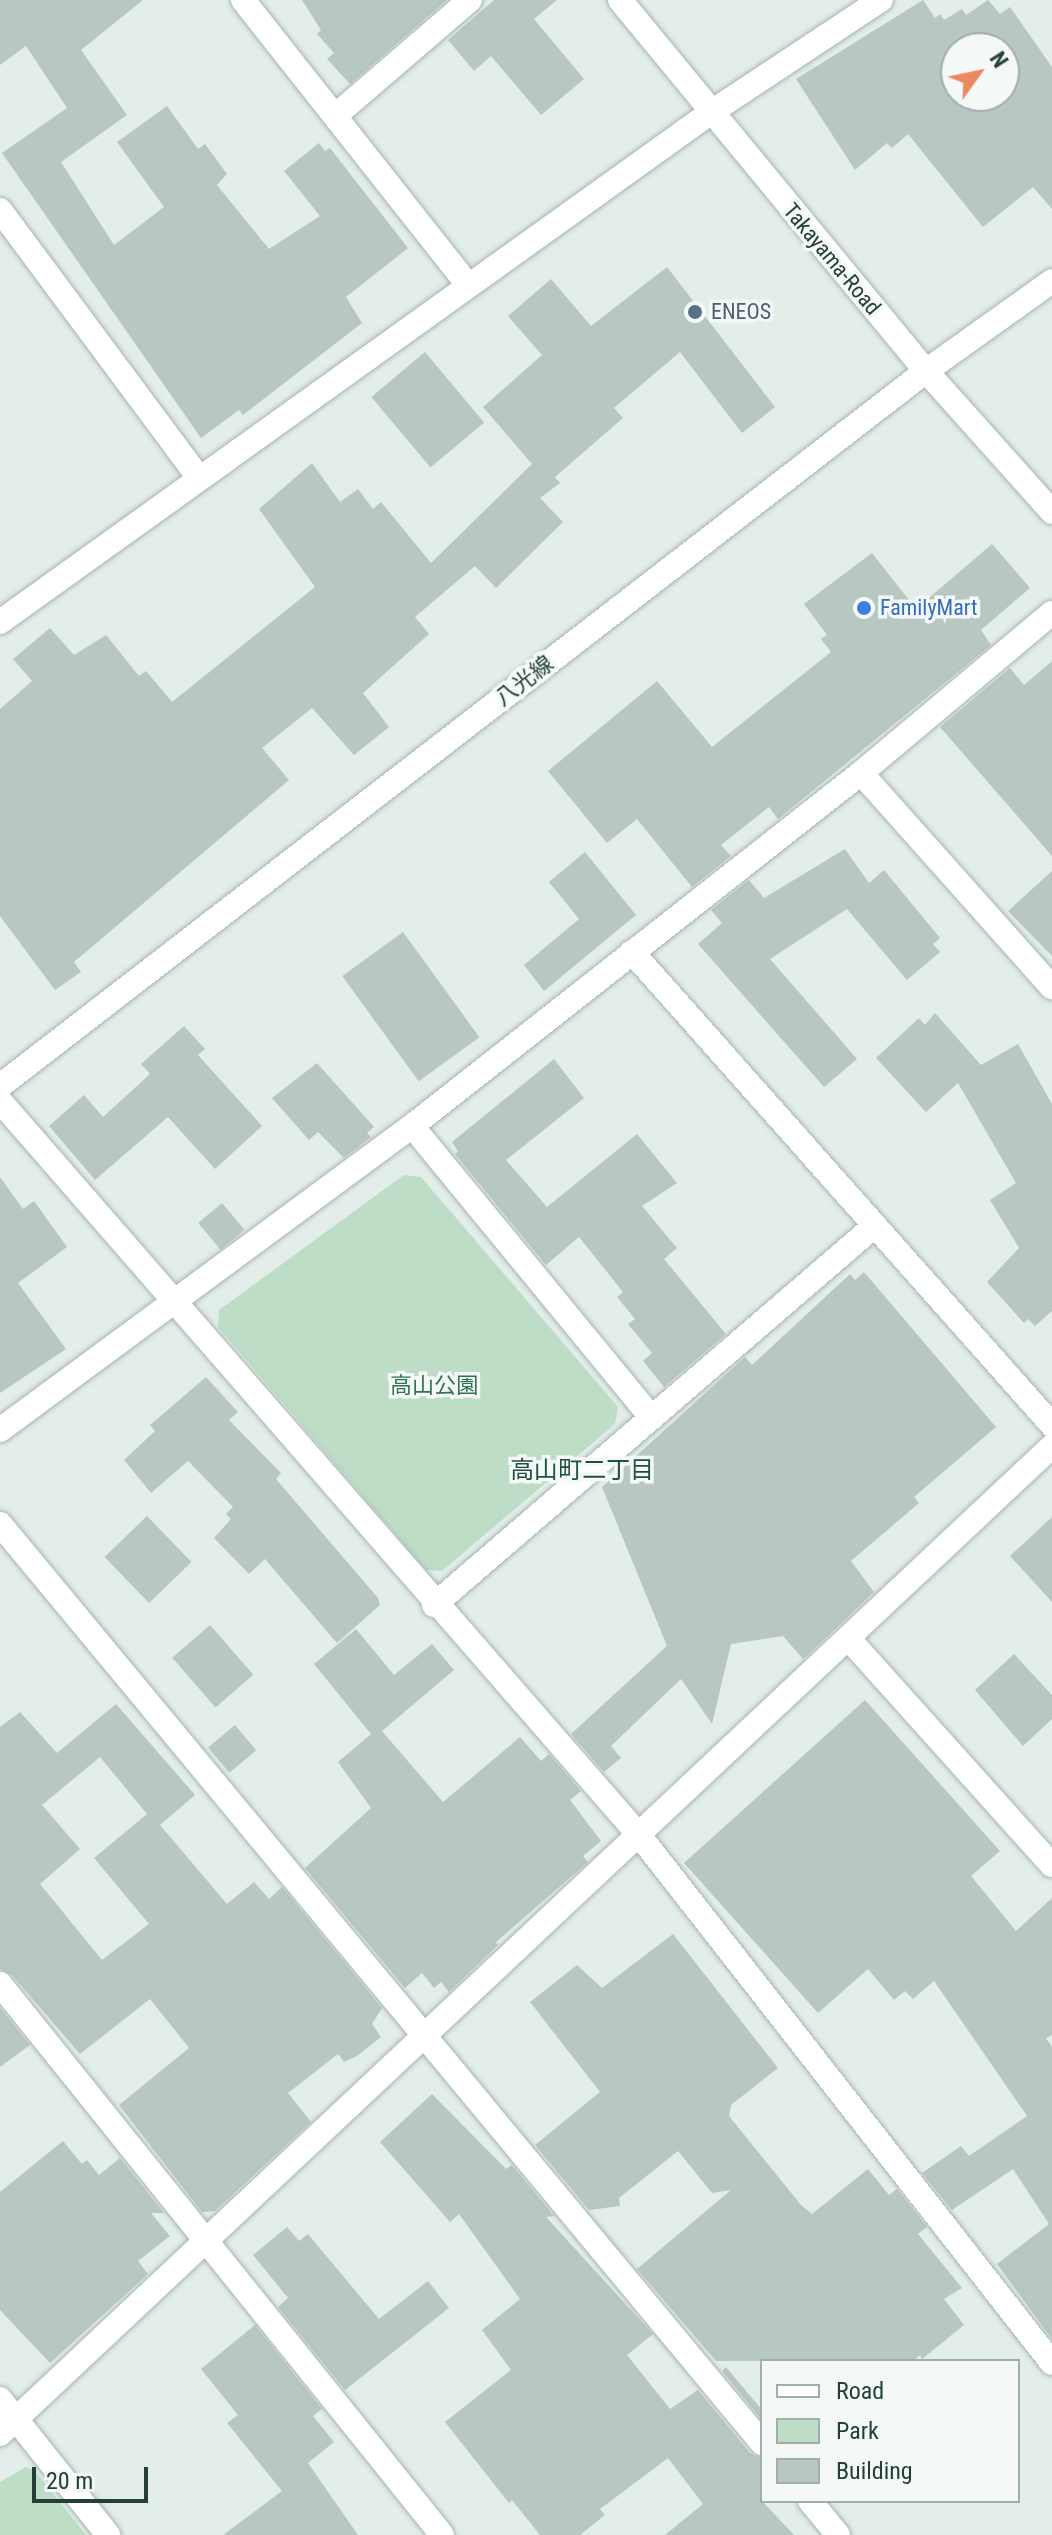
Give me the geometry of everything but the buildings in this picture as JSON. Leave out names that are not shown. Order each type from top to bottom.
[{"type":"street","points":[[243,0],[468,285]]},
{"type":"street","points":[[335,116],[470,0]]},
{"type":"street","name":"Takayama-Road","points":[[620,0],[710,113],[926,371],[1052,512]]},
{"type":"street","points":[[0,622],[710,113],[881,0]]},
{"type":"street","points":[[0,210],[199,478]]},
{"type":"street","name":"八光線","points":[[0,1086],[926,371],[1052,281]]},
{"type":"street","points":[[0,1430],[412,1126],[861,773],[1052,613]]},
{"type":"street","points":[[861,773],[1052,987]]},
{"type":"street","points":[[632,952],[872,1228],[1052,1425]]},
{"type":"street","points":[[0,1101],[177,1301],[434,1605],[639,1835],[1052,2363]]},
{"type":"street","points":[[412,1126],[652,1418]]},
{"type":"street","points":[[434,1605],[872,1228]]},
{"type":"street","points":[[8,2427],[206,2239],[425,2039],[1052,1446]]},
{"type":"street","points":[[0,1524],[760,2441]]},
{"type":"street","points":[[848,1638],[1052,1865]]},
{"type":"street","points":[[0,1984],[442,2535]]},
{"type":"street","points":[[0,2399],[8,2427],[108,2535]]},
{"type":"street","points":[[812,2503],[838,2535]]},
{"type":"green space","name":"高山公園","points":[[404,1175],[421,1177],[618,1407],[615,1424],[442,1571],[426,1570],[218,1327],[219,1310]]},
{"type":"green space","points":[[26,2467],[35,2471],[86,2535],[0,2535],[0,2482]]},
{"type":"place","name":"ENEOS","points":[[695,312]]},
{"type":"place","name":"FamilyMart","points":[[864,608]]},
{"type":"district","name":"高山町二丁目","points":[[582,1471]]}]
